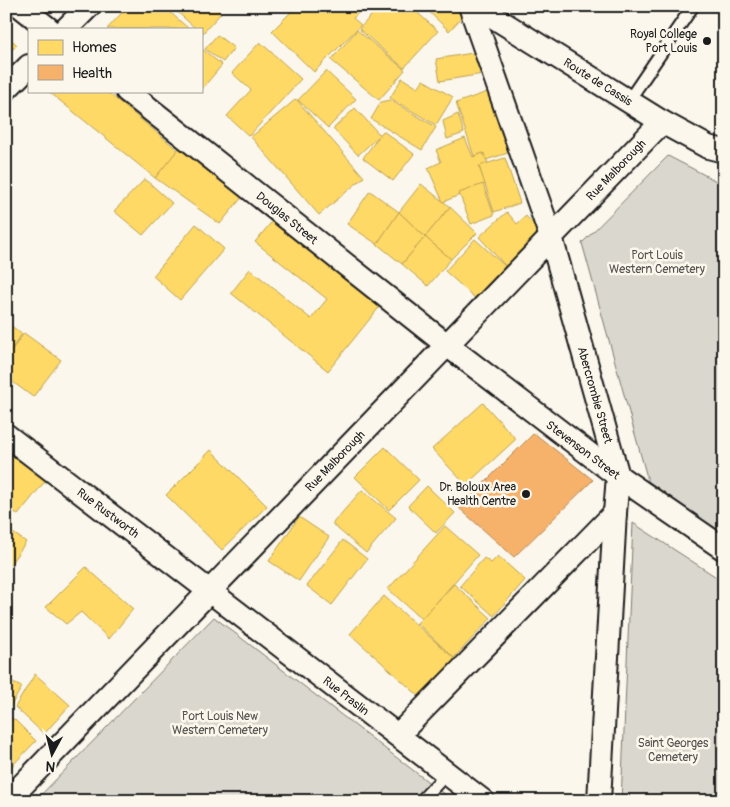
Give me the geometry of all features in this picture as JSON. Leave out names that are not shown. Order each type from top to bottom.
[{"type":"street","points":[[20,6],[48,28]]},
{"type":"street","points":[[67,28],[89,6]]},
{"type":"street","name":"Abercrombie Street","points":[[470,6],[551,237],[618,476],[614,514],[599,801]]},
{"type":"street","name":"Route de Cassis","points":[[476,6],[662,122],[708,147],[724,151]]},
{"type":"street","points":[[6,89],[28,67]]},
{"type":"street","name":"Douglas Street","points":[[129,92],[446,345]]},
{"type":"street","name":"Rue Malborough","points":[[7,801],[662,122]]},
{"type":"street","name":"Stevenson Street","points":[[446,345],[618,476],[724,549]]},
{"type":"street","name":"Rue Rustworth","points":[[6,435],[210,591]]},
{"type":"street","points":[[398,735],[614,514]]},
{"type":"street","name":"Rue Praslin","points":[[210,591],[483,801]]},
{"type":"lane","points":[[628,100],[693,6]]},
{"type":"lane","points":[[421,801],[447,773]]},
{"type":"green space","name":"Port Louis Western Cemetery","points":[[668,156],[724,185],[724,535],[648,481],[582,243]]},
{"type":"green space","name":"Saint Georges Cemetery","points":[[633,523],[724,582],[724,801],[621,801]]},
{"type":"green space","name":"Port Louis New Western Cemetery","points":[[214,617],[453,801],[35,801]]},
{"type":"building: Homes","points":[[128,6],[163,6],[188,28],[108,28]]},
{"type":"building: Homes","points":[[171,6],[213,6],[221,13],[202,34],[202,28],[195,28]]},
{"type":"building: Homes","points":[[297,6],[366,6],[353,18],[361,25],[314,72],[272,31]]},
{"type":"building: Homes","points":[[380,6],[410,6],[438,31],[404,68],[359,29]]},
{"type":"building: Homes","points":[[423,6],[462,6],[468,11],[449,31]]},
{"type":"building: Homes","points":[[357,30],[405,70],[379,100],[331,60]]},
{"type":"building: Homes","points":[[6,34],[17,45],[6,56]]},
{"type":"building: Homes","points":[[217,35],[234,48],[223,62],[205,49]]},
{"type":"building: Homes","points":[[260,42],[301,79],[249,136],[227,116],[251,90],[232,73]]},
{"type":"building: Homes","points":[[202,49],[222,65],[202,89]]},
{"type":"building: Homes","points":[[485,51],[489,73],[440,81],[436,59]]},
{"type":"building: Homes","points":[[6,58],[15,66],[6,75]]},
{"type":"building: Homes","points":[[326,71],[356,99],[328,128],[298,100]]},
{"type":"building: Homes","points":[[402,78],[418,88],[423,80],[453,97],[436,125],[390,98]]},
{"type":"building: Homes","points":[[493,90],[514,151],[486,160],[484,153],[474,156],[456,103]]},
{"type":"building: Homes","points":[[49,92],[107,92],[178,150],[155,178]]},
{"type":"building: Homes","points":[[296,99],[364,177],[319,215],[251,137]]},
{"type":"building: Homes","points":[[390,100],[436,127],[422,150],[371,119],[381,102]]},
{"type":"building: Homes","points":[[355,108],[380,135],[358,155],[333,129]]},
{"type":"building: Homes","points":[[458,114],[464,133],[447,139],[443,121]]},
{"type":"building: Homes","points":[[383,131],[414,154],[393,181],[363,158]]},
{"type":"building: Homes","points":[[465,138],[473,157],[483,153],[488,163],[479,167],[486,184],[443,202],[428,168],[441,162],[436,150]]},
{"type":"building: Homes","points":[[180,147],[243,196],[220,224],[155,178]]},
{"type":"building: Homes","points":[[505,158],[520,203],[494,212],[479,166]]},
{"type":"building: Homes","points":[[145,179],[172,203],[143,235],[114,211]]},
{"type":"building: Homes","points":[[421,184],[450,207],[425,237],[399,212]]},
{"type":"building: Homes","points":[[483,184],[494,215],[471,224],[459,193]]},
{"type":"building: Homes","points":[[370,191],[399,212],[377,244],[347,224]]},
{"type":"building: Homes","points":[[450,207],[477,233],[451,259],[425,237]]},
{"type":"building: Homes","points":[[399,212],[425,237],[402,264],[377,244]]},
{"type":"building: Homes","points":[[507,212],[517,224],[526,216],[547,239],[511,272],[479,237]]},
{"type":"building: Homes","points":[[274,219],[381,305],[328,371],[231,293],[250,269],[311,319],[327,299],[255,242]]},
{"type":"building: Homes","points":[[196,224],[224,249],[180,300],[153,276]]},
{"type":"building: Homes","points":[[425,237],[451,259],[428,286],[402,264]]},
{"type":"building: Homes","points":[[475,239],[506,267],[476,299],[445,271]]},
{"type":"building: Homes","points":[[6,322],[22,334],[6,357]]},
{"type":"building: Homes","points":[[24,333],[61,360],[33,397],[6,377],[6,358]]},
{"type":"building: Homes","points":[[483,403],[516,439],[466,485],[432,449]]},
{"type":"building: Homes","points":[[385,447],[419,480],[389,510],[355,477]]},
{"type":"building: Homes","points":[[211,450],[267,506],[222,550],[166,495]]},
{"type":"building: Homes","points":[[16,454],[46,480],[18,515],[6,506],[6,466]]},
{"type":"building: Homes","points":[[427,486],[455,513],[436,533],[408,506]]},
{"type":"building: Homes","points":[[362,490],[396,518],[366,553],[332,524]]},
{"type":"building: Homes","points":[[299,517],[329,537],[299,581],[269,561]]},
{"type":"building: Homes","points":[[445,526],[478,555],[422,619],[388,589]]},
{"type":"building: Homes","points":[[6,528],[26,542],[6,570]]},
{"type":"building: Homes","points":[[343,540],[367,559],[332,605],[307,586]]},
{"type":"building: Homes","points":[[498,556],[525,580],[494,616],[460,586],[484,558],[491,563]]},
{"type":"building: Homes","points":[[86,567],[133,609],[109,639],[81,612],[66,624],[46,607]]},
{"type":"building: Homes","points":[[454,584],[491,618],[454,658],[417,623]]},
{"type":"building: Homes","points":[[384,596],[456,660],[421,698],[350,634]]},
{"type":"building: Homes","points":[[35,674],[70,705],[44,734],[15,707]]},
{"type":"building: Homes","points":[[6,680],[22,687],[6,714]]},
{"type":"building: Homes","points":[[14,719],[36,741],[6,772],[6,720]]},
{"type":"building: Health","name":"Dr. Boloux Area Health Centre","points":[[534,433],[593,480],[514,557],[459,508]]},
{"type":"place","name":"Royal College Port Louis","points":[[707,41]]},
{"type":"place","name":"Dr. Boloux Area Health Centre","points":[[526,494]]}]
